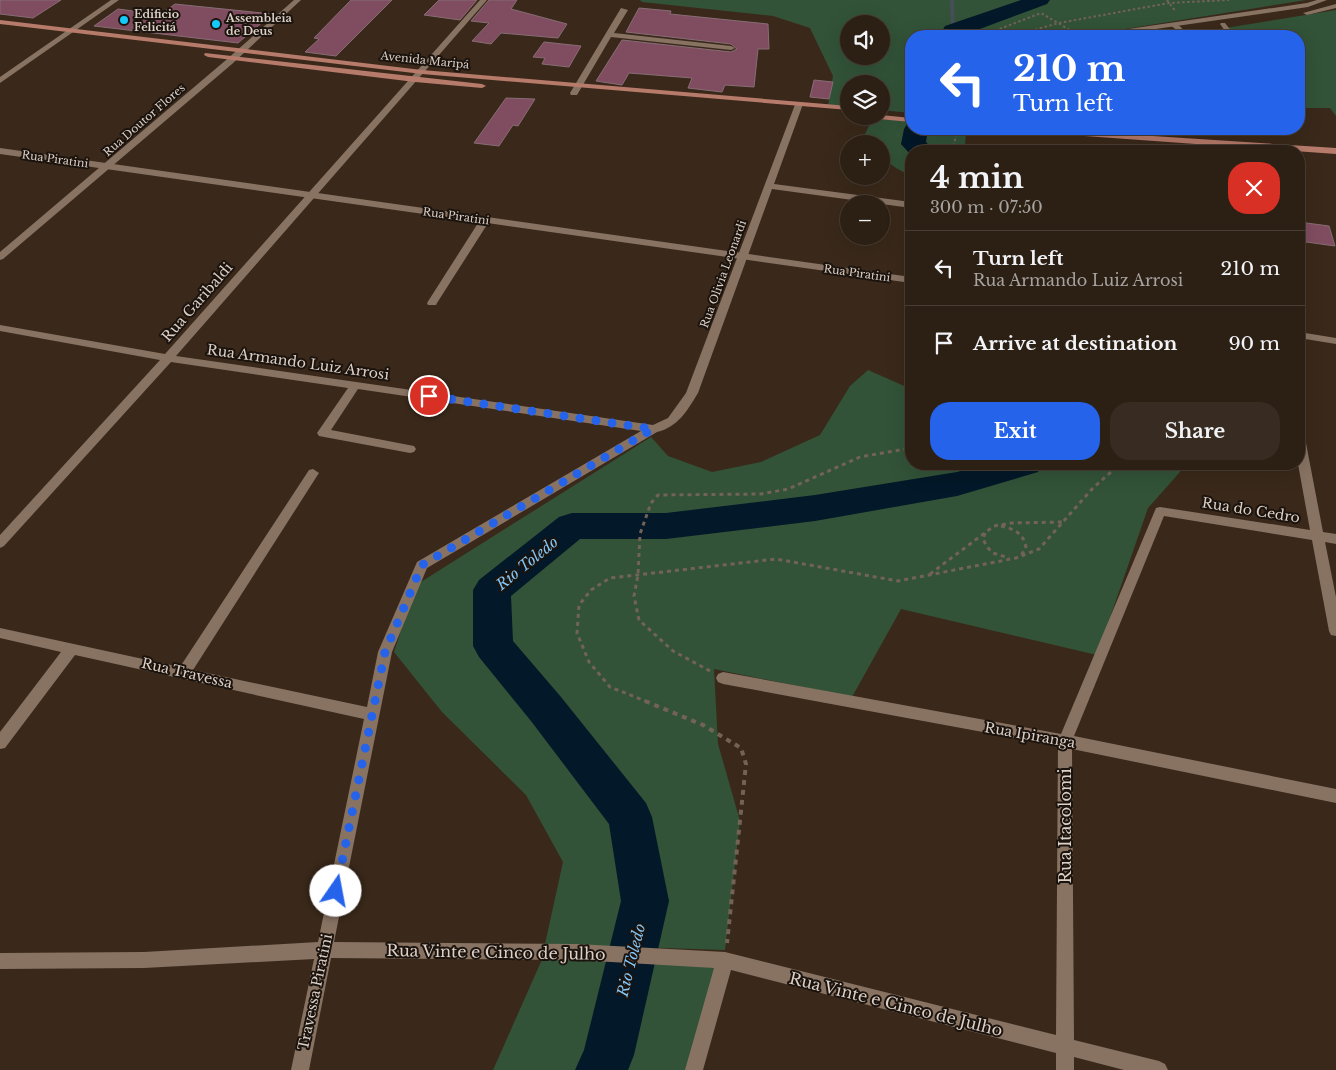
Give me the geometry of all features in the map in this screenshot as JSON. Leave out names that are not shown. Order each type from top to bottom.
[{"type":"main road","name":"Avenida Maripá","points":[[0,22],[576,89]]},
{"type":"main road","name":"Avenida Maripá","points":[[0,30],[415,80],[576,89],[798,107],[840,108]]},
{"type":"main road","name":"Avenida Maripá","points":[[798,107],[840,114]]},
{"type":"main road","points":[[891,115],[905,114]]},
{"type":"main road","points":[[891,115],[905,118]]},
{"type":"main road","points":[[1101,135],[1209,145]]},
{"type":"main road","points":[[1220,135],[1336,143]]},
{"type":"main road","points":[[1305,150],[1336,151]]},
{"type":"street","points":[[0,81],[116,0]]},
{"type":"street","points":[[242,50],[298,0]]},
{"type":"street","points":[[422,72],[484,0]]},
{"type":"street","points":[[1133,30],[1308,5],[1324,0]]},
{"type":"street","points":[[1196,30],[1223,24],[1308,13],[1336,6]]},
{"type":"street","points":[[576,89],[624,10]]},
{"type":"street","points":[[609,35],[731,48]]},
{"type":"street","name":"Rua Doutor Flores","points":[[0,257],[242,50]]},
{"type":"street","name":"Rua Garibaldi","points":[[0,543],[168,358],[310,195],[422,72]]},
{"type":"street","name":"Rua Olivia Leonardi","points":[[653,429],[662,428],[671,422],[692,393],[798,107]]},
{"type":"street","name":"Rua Piratini","points":[[0,151],[905,279]]},
{"type":"street","points":[[770,186],[905,205]]},
{"type":"street","points":[[432,303],[485,220]]},
{"type":"street","name":"Rua Armando Luiz Arrosi","points":[[0,328],[168,358],[653,429]]},
{"type":"street","points":[[1305,336],[1336,341]]},
{"type":"street","points":[[355,386],[323,433],[410,449]]},
{"type":"street","name":"Travessa Piratini","points":[[300,1070],[385,652],[422,565],[653,429]]},
{"type":"street","points":[[1305,469],[1336,631]]},
{"type":"street","points":[[183,673],[313,473]]},
{"type":"street","name":"Rua do Cedro","points":[[1160,511],[1336,539]]},
{"type":"street","name":"Rua Itacolomi","points":[[1066,1070],[1065,741],[1160,511]]},
{"type":"street","name":"Rua Travessa","points":[[0,633],[373,715]]},
{"type":"street","points":[[0,743],[72,648]]},
{"type":"street","name":"Rua Ipiranga","points":[[722,678],[1065,741],[1336,796]]},
{"type":"street","name":"Rua Vinte e Cinco de Julho","points":[[0,961],[144,960],[324,950],[577,952],[725,960],[1066,1048],[1159,1070]]},
{"type":"street","points":[[694,1070],[725,960]]},
{"type":"lane","points":[[1172,24],[1179,30]]},
{"type":"lane","points":[[1223,24],[1228,30]]},
{"type":"lane","points":[[1152,27],[1155,30]]},
{"type":"path","points":[[1036,30],[1059,23],[1169,3],[1229,0]]},
{"type":"path","points":[[997,30],[1041,13],[1070,30]]},
{"type":"path","points":[[722,678],[673,652],[639,620],[634,596],[638,575],[640,534],[651,503],[658,496],[761,494],[788,489],[860,457],[905,449]]},
{"type":"path","points":[[725,960],[746,764],[741,748],[702,726],[610,688],[589,662],[577,633],[579,605],[591,590],[610,578],[776,558],[898,581],[1015,558],[1040,549],[1093,488],[1113,470]]},
{"type":"path","points":[[930,575],[987,530],[998,525],[1062,522]]},
{"type":"path","points":[[998,525],[1014,529],[1024,538],[1026,548],[1020,556]]},
{"type":"path","points":[[987,530],[983,540],[988,550],[1000,556],[1015,558]]},
{"type":"green space","points":[[640,0],[1306,0],[1118,30],[905,30],[905,112],[890,111],[890,75],[840,75],[840,107],[828,106],[833,76],[810,28],[773,16],[642,2]]},
{"type":"green space","points":[[1336,10],[1336,116],[1330,108],[1305,108],[1305,30],[1214,30]]},
{"type":"green space","points":[[890,120],[905,121],[905,135],[966,135],[965,145],[905,145],[905,173],[890,164],[890,135],[865,135],[869,125],[890,125]]},
{"type":"green space","points":[[868,370],[905,386],[905,470],[1182,470],[1148,508],[1097,655],[901,609],[852,697],[714,669],[718,744],[740,821],[725,950],[545,944],[563,862],[526,795],[442,712],[394,652],[416,585],[651,437],[668,456],[712,472],[761,462],[820,435],[850,386]]},
{"type":"green space","points":[[544,955],[718,968],[688,1070],[493,1070]]},
{"type":"building","points":[[0,0],[61,0],[33,18],[0,14]]},
{"type":"building","points":[[351,0],[392,0],[336,56],[305,52],[319,39],[314,38]]},
{"type":"building","points":[[439,0],[477,0],[460,20],[424,15]]},
{"type":"building","points":[[489,0],[517,0],[511,9],[567,24],[558,38],[501,33],[491,44],[472,41],[489,23],[471,21]]},
{"type":"building","points":[[175,4],[272,14],[238,43],[94,26],[118,9],[156,14],[159,11],[164,12]]},
{"type":"building","points":[[639,8],[671,11],[670,14],[768,24],[769,49],[758,49],[754,87],[725,85],[722,92],[688,88],[692,78],[629,73],[622,85],[596,81],[622,40],[731,52],[737,49],[731,44],[626,32]]},
{"type":"building","points":[[544,42],[581,46],[569,67],[542,64],[545,58],[533,57]]},
{"type":"building","points":[[814,80],[833,82],[829,99],[810,97]]},
{"type":"building","points":[[506,98],[535,99],[518,126],[513,125],[499,146],[474,143]]},
{"type":"building","points":[[1305,223],[1329,226],[1335,246],[1305,242]]},
{"type":"waterway","points":[[952,0],[953,30]]},
{"type":"waterway","name":"Rio Toledo","points":[[956,30],[1040,0]]},
{"type":"waterway","name":"Rio Toledo","points":[[914,145],[915,135]]},
{"type":"waterway","name":"Rio Toledo","points":[[601,1070],[608,1055],[645,901],[630,817],[546,709],[493,646],[492,590],[572,526],[666,526],[815,508],[957,484],[1005,470]]},
{"type":"place","name":"Edificio Felicitá","points":[[124,20]]},
{"type":"place","name":"Assembleia de Deus","points":[[216,24]]},
{"type":"route","points":[[336,891],[385,652],[422,565],[653,429],[429,396]]}]
